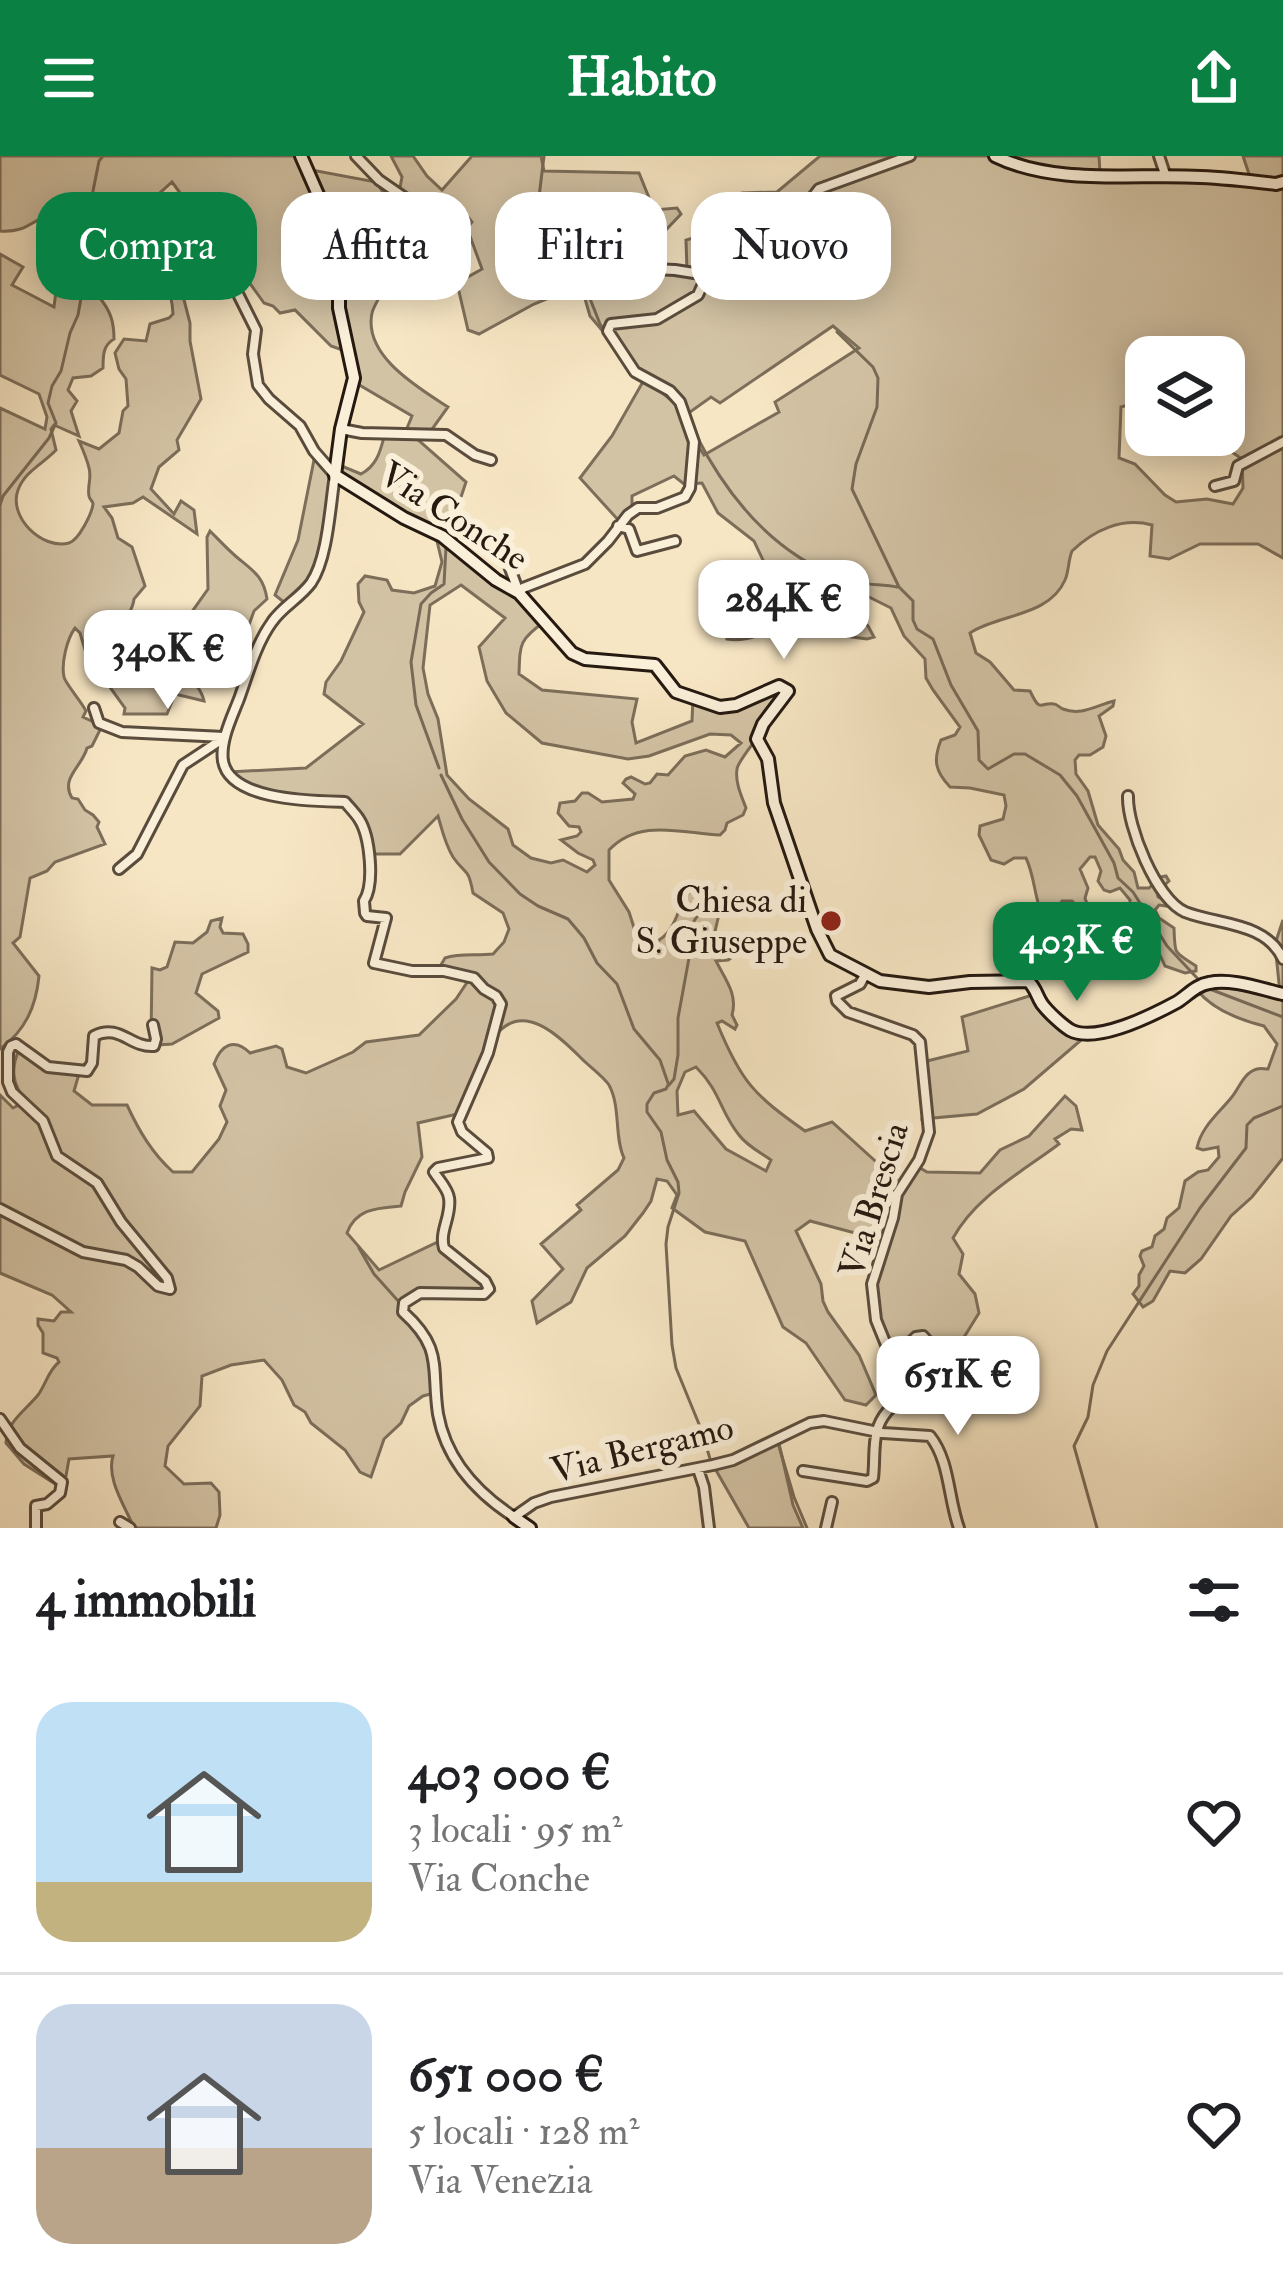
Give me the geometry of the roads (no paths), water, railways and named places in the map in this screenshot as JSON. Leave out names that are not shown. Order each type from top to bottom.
[{"type":"street","points":[[301,156],[317,192]]},
{"type":"street","points":[[356,156],[396,192]]},
{"type":"street","points":[[817,192],[910,156]]},
{"type":"street","points":[[995,156],[1012,164],[1086,176],[1283,182]]},
{"type":"street","points":[[1159,156],[1166,176]]},
{"type":"street","points":[[519,593],[585,564],[638,508],[657,508],[686,497],[694,442],[680,402],[670,391],[635,372],[608,331],[611,324],[657,319],[691,299]]},
{"type":"street","points":[[241,300],[256,330],[253,354],[258,385],[300,426],[335,475]]},
{"type":"street","points":[[338,300],[354,378],[341,429],[326,534],[312,582],[272,621],[258,648],[225,736],[222,757],[228,776],[242,787],[303,801],[345,802],[359,819],[370,879],[364,913],[386,918],[374,963],[474,978],[501,1004],[488,1052],[458,1121],[462,1132],[488,1158],[434,1172],[450,1202],[441,1242],[489,1289],[484,1294],[420,1293],[404,1303],[403,1312],[419,1326],[433,1353],[439,1417],[460,1466],[480,1493],[530,1528]]},
{"type":"street","points":[[341,429],[362,434],[446,435],[491,460]]},
{"type":"street","points":[[1215,486],[1234,481],[1238,466],[1283,442]]},
{"type":"street","name":"Via Conche","points":[[335,475],[442,536],[519,593],[572,652],[586,659],[655,665],[676,692],[720,707],[779,686],[788,691],[757,739],[769,759],[774,803],[825,950],[866,974],[880,981],[929,987],[1028,981],[1070,1030],[1099,1034],[1177,1001],[1202,984],[1220,981],[1283,994]]},
{"type":"street","points":[[618,526],[629,529],[637,550],[675,542]]},
{"type":"street","points":[[495,547],[508,563],[519,593]]},
{"type":"street","points":[[94,708],[99,723],[122,732],[225,736]]},
{"type":"street","points":[[119,869],[137,854],[183,765],[225,736]]},
{"type":"street","points":[[1128,796],[1140,847],[1174,906],[1268,939],[1283,959]]},
{"type":"street","name":"Via Brescia","points":[[866,974],[857,986],[841,991],[836,1001],[848,1012],[913,1035],[920,1042],[929,1132],[919,1160],[897,1194],[872,1284],[876,1320],[889,1352],[898,1354],[923,1336],[930,1344],[928,1365],[917,1386],[883,1418],[877,1430]]},
{"type":"street","points":[[0,1209],[83,1252],[126,1260],[158,1286],[170,1289],[167,1278],[121,1222],[98,1183],[57,1156],[44,1121],[22,1103],[8,1082],[11,1046],[48,1067],[87,1071],[98,1032],[113,1031],[147,1048],[156,1040],[153,1025]]},
{"type":"street","points":[[0,1419],[20,1448],[62,1482],[60,1492],[36,1506],[36,1528]]},
{"type":"street","name":"Via Bergamo","points":[[514,1516],[551,1497],[733,1460],[824,1420],[924,1435],[935,1441],[959,1528]]},
{"type":"street","points":[[803,1472],[873,1478],[877,1430]]},
{"type":"street","points":[[698,1469],[709,1528]]},
{"type":"street","points":[[826,1528],[832,1502]]},
{"type":"street","points":[[120,1522],[130,1528]]},
{"type":"waterway","points":[[0,505],[56,423],[48,403],[78,315],[85,276],[78,236],[103,156]]},
{"type":"waterway","points":[[544,156],[539,197],[566,238],[600,324],[632,374],[677,405]]},
{"type":"waterway","points":[[837,332],[878,378],[877,407],[852,489],[899,587],[913,601],[917,629],[933,639],[951,685],[978,731],[979,760],[988,769],[1014,754],[1025,754],[1060,775],[1077,796],[1118,878],[1133,892],[1167,946],[1198,979]]},
{"type":"waterway","points":[[696,435],[738,500],[794,554],[847,580],[897,587]]},
{"type":"waterway","points":[[439,768],[416,705],[411,662],[421,604],[444,584],[446,547]]},
{"type":"waterway","points":[[441,775],[489,862],[520,894],[568,919],[584,938],[597,963],[617,984],[634,1029],[660,1060],[668,1083]]},
{"type":"waterway","points":[[669,1085],[678,1055],[688,938],[706,903]]},
{"type":"waterway","points":[[1207,988],[1283,1017]]},
{"type":"waterway","points":[[668,1085],[654,1093],[647,1112],[661,1132],[678,1182],[666,1244],[672,1345],[711,1462]]},
{"type":"waterway","points":[[1097,1528],[1074,1446],[1088,1417],[1093,1385],[1107,1351],[1200,1208],[1246,1148],[1247,1125],[1283,1106]]},
{"type":"waterway","points":[[359,1248],[400,1303]]},
{"type":"waterway","points":[[770,1446],[778,1443],[807,1528]]},
{"type":"place","name":"Chiesa di S. Giuseppe","points":[[831,921]]}]
